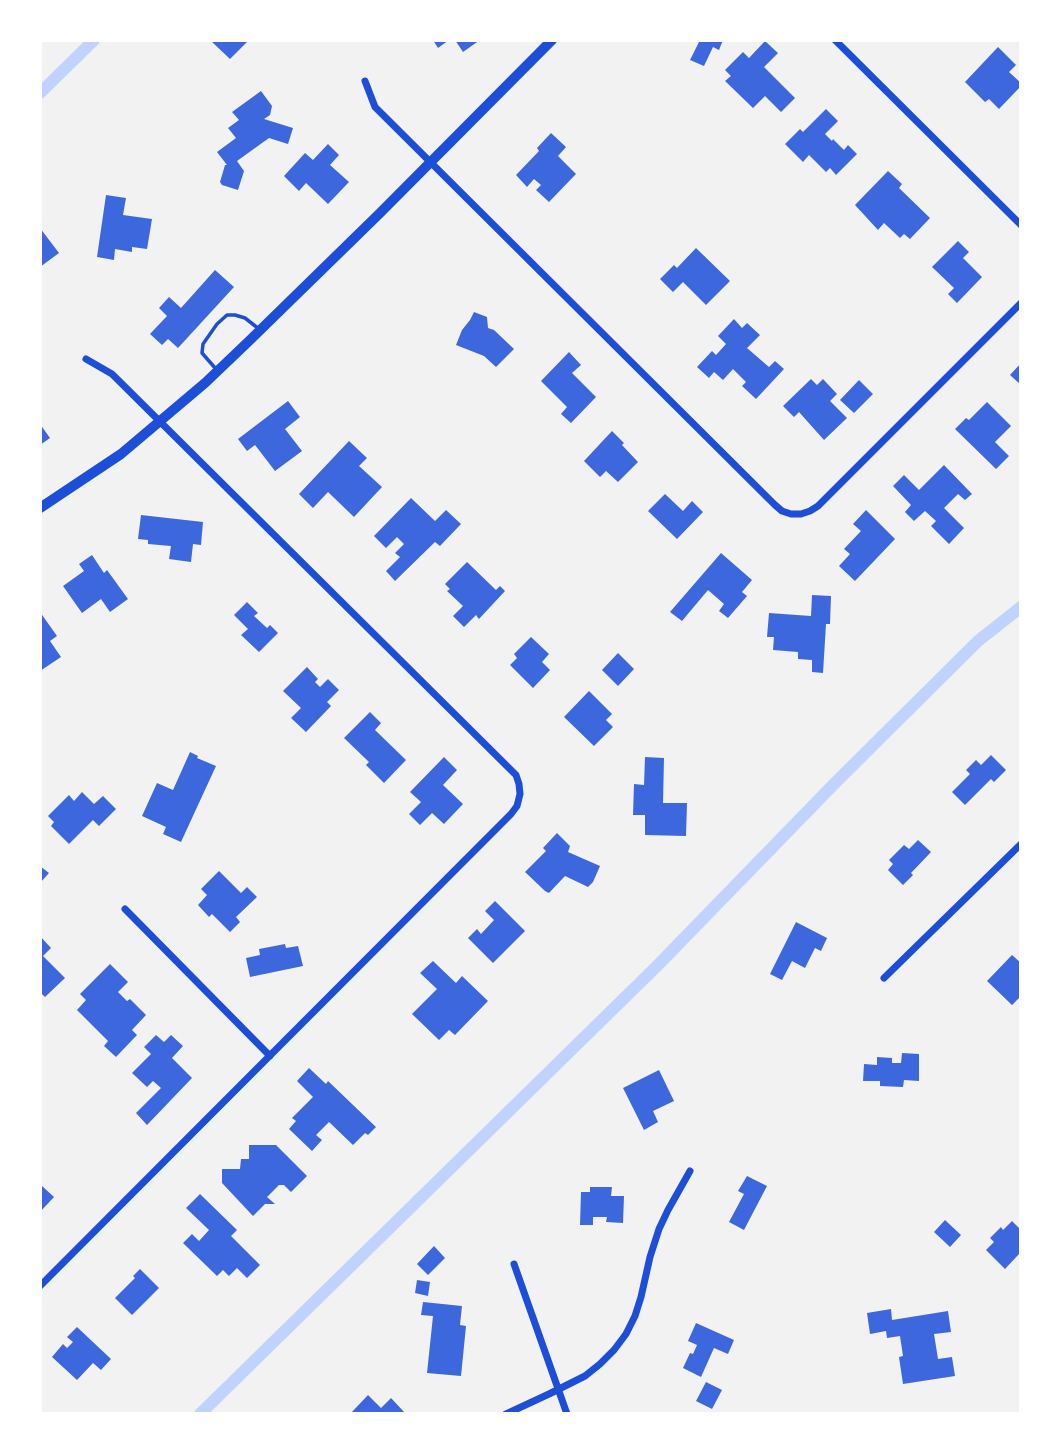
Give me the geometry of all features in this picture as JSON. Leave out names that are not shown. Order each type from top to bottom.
[{"type":"street","points":[[40,508],[121,454],[218,370],[380,213],[552,40]]},
{"type":"street","points":[[835,40],[1021,225]]},
{"type":"street","points":[[365,81],[375,107],[782,511],[798,514],[810,512],[818,506],[1021,303]]},
{"type":"street","points":[[40,1286],[511,814],[517,806],[520,793],[516,775],[112,374],[86,359]]},
{"type":"street","points":[[884,978],[1021,844]]},
{"type":"street","points":[[125,909],[270,1056]]},
{"type":"street","points":[[506,1414],[585,1376],[614,1350],[635,1316],[659,1229],[690,1171]]},
{"type":"street","points":[[514,1264],[567,1414]]},
{"type":"lane","points":[[218,370],[202,353],[203,344],[217,324],[227,315],[235,315],[245,318],[261,330]]},
{"type":"building","points":[[210,40],[249,40],[230,59]]},
{"type":"building","points":[[433,40],[449,40],[438,48]]},
{"type":"building","points":[[455,40],[480,40],[463,52]]},
{"type":"building","points":[[694,40],[723,40],[719,50],[713,47],[704,66],[690,60],[699,42]]},
{"type":"building","points":[[765,41],[778,53],[764,67],[795,98],[781,112],[765,96],[753,108],[725,81],[731,76],[725,70],[743,52],[749,58]]},
{"type":"building","points":[[998,47],[1016,65],[1009,72],[1021,83],[999,109],[989,99],[985,102],[965,82]]},
{"type":"building","points":[[261,91],[272,106],[270,115],[264,119],[293,128],[288,144],[269,138],[237,161],[244,171],[238,190],[222,185],[220,182],[227,165],[217,152],[236,138],[228,128],[239,120],[232,112]]},
{"type":"building","points":[[826,109],[838,121],[825,134],[844,150],[848,145],[857,154],[836,175],[830,168],[826,172],[809,155],[803,162],[785,144],[800,129],[803,132]]},
{"type":"building","points":[[551,133],[566,147],[558,156],[576,174],[549,202],[536,190],[541,185],[534,179],[527,187],[516,175],[539,151],[537,148]]},
{"type":"building","points":[[328,144],[339,155],[330,165],[349,182],[328,204],[306,183],[299,191],[284,176],[305,153],[313,160]]},
{"type":"building","points":[[888,171],[902,184],[899,188],[930,218],[910,239],[904,234],[900,238],[884,223],[878,230],[855,205]]},
{"type":"building","points":[[106,195],[126,198],[123,215],[152,219],[147,249],[132,247],[132,252],[115,249],[114,260],[97,257]]},
{"type":"building","points":[[40,228],[59,253],[40,267]]},
{"type":"building","points":[[958,241],[969,252],[963,258],[982,277],[957,303],[948,294],[954,288],[932,267]]},
{"type":"building","points":[[696,248],[730,281],[706,305],[683,282],[673,292],[660,279],[674,265],[677,268]]},
{"type":"building","points":[[215,270],[234,287],[178,348],[168,339],[162,345],[150,334],[167,316],[159,308],[169,297],[181,308]]},
{"type":"building","points":[[474,312],[487,317],[488,328],[494,330],[514,349],[496,367],[484,356],[456,345]]},
{"type":"building","points":[[734,319],[742,328],[747,323],[760,335],[747,348],[769,367],[775,361],[784,369],[756,399],[742,386],[746,382],[733,369],[723,380],[714,372],[709,378],[697,367],[712,351],[716,355],[726,344],[718,336]]},
{"type":"building","points":[[569,352],[581,365],[572,373],[596,397],[571,423],[561,414],[567,407],[541,381]]},
{"type":"building","points":[[1021,363],[1021,385],[1010,375]]},
{"type":"building","points":[[811,379],[817,385],[823,379],[837,394],[830,401],[847,418],[824,440],[799,412],[794,417],[783,406]]},
{"type":"building","points":[[859,380],[873,394],[854,413],[840,400]]},
{"type":"building","points":[[288,401],[300,417],[285,429],[302,451],[275,471],[255,445],[247,451],[238,439]]},
{"type":"building","points":[[987,402],[1011,426],[995,442],[1009,456],[996,469],[955,429],[966,418],[969,420]]},
{"type":"building","points":[[40,424],[50,438],[40,445]]},
{"type":"building","points":[[612,431],[638,462],[618,482],[606,471],[600,477],[584,461]]},
{"type":"building","points":[[349,441],[367,458],[359,466],[382,487],[354,517],[328,492],[313,508],[299,494]]},
{"type":"building","points":[[944,465],[972,494],[965,500],[958,494],[944,508],[964,528],[949,544],[931,526],[936,521],[925,511],[914,521],[905,512],[911,505],[893,486],[904,475],[919,490]]},
{"type":"building","points":[[665,494],[683,511],[692,501],[703,512],[677,539],[648,511]]},
{"type":"building","points":[[411,498],[435,521],[446,510],[461,524],[440,546],[435,542],[395,581],[386,571],[400,557],[395,553],[404,544],[397,537],[386,548],[374,536]]},
{"type":"building","points":[[866,510],[895,539],[855,581],[839,566],[850,554],[844,549],[861,531],[853,524]]},
{"type":"building","points":[[141,515],[203,522],[201,545],[193,544],[191,562],[169,559],[171,546],[148,544],[148,540],[138,539]]},
{"type":"building","points":[[721,553],[752,580],[742,592],[747,596],[728,618],[719,611],[724,604],[708,590],[682,621],[670,612]]},
{"type":"building","points":[[92,555],[104,573],[107,570],[128,599],[110,612],[101,599],[82,613],[63,586],[84,571],[79,564]]},
{"type":"building","points":[[467,562],[496,590],[500,586],[505,591],[479,619],[476,615],[464,627],[453,616],[463,606],[447,591],[450,589],[445,584]]},
{"type":"building","points":[[812,595],[831,596],[823,673],[812,672],[812,660],[798,659],[798,652],[773,650],[774,637],[767,637],[769,613],[811,616]]},
{"type":"building","points":[[247,602],[258,613],[254,616],[267,628],[270,625],[278,633],[259,652],[241,635],[248,629],[234,615]]},
{"type":"building","points":[[40,612],[57,636],[50,641],[61,657],[40,671]]},
{"type":"building","points":[[531,637],[549,654],[542,662],[550,670],[533,688],[510,665],[517,658],[514,654]]},
{"type":"building","points":[[618,653],[634,669],[618,686],[602,670]]},
{"type":"building","points":[[307,667],[318,679],[315,682],[320,687],[328,679],[339,690],[327,702],[331,706],[306,732],[291,718],[301,708],[283,691]]},
{"type":"building","points":[[589,691],[612,714],[606,720],[613,727],[594,746],[564,717]]},
{"type":"building","points":[[370,712],[381,723],[375,730],[406,760],[384,783],[366,765],[369,762],[344,738]]},
{"type":"building","points":[[190,752],[216,766],[181,842],[163,834],[166,827],[142,816],[157,783],[173,790]]},
{"type":"building","points":[[991,755],[1006,770],[994,782],[991,779],[965,805],[952,792],[970,774],[966,770],[976,760],[981,765]]},
{"type":"building","points":[[444,757],[457,770],[443,785],[463,804],[444,824],[432,813],[420,825],[409,814],[421,802],[410,792]]},
{"type":"building","points":[[645,757],[664,758],[663,803],[687,803],[686,836],[645,835],[645,815],[633,815],[634,784],[644,785]]},
{"type":"building","points":[[82,792],[94,804],[103,796],[116,809],[99,826],[93,820],[69,844],[51,826],[54,822],[48,816],[69,795],[74,801]]},
{"type":"building","points":[[557,833],[570,846],[568,852],[600,866],[588,887],[565,876],[549,893],[525,872],[546,851],[543,848]]},
{"type":"building","points":[[918,840],[931,852],[903,885],[888,870],[893,864],[889,860],[904,845],[909,849]]},
{"type":"building","points":[[40,866],[49,873],[40,883]]},
{"type":"building","points":[[219,871],[241,893],[247,887],[257,897],[236,917],[240,922],[230,932],[212,914],[209,917],[198,905],[207,895],[201,889]]},
{"type":"building","points":[[495,901],[525,931],[493,963],[468,938],[477,929],[481,934],[494,920],[485,911]]},
{"type":"building","points":[[796,922],[827,938],[821,951],[815,948],[805,968],[792,961],[782,980],[770,974]]},
{"type":"building","points":[[40,936],[51,948],[43,956],[65,978],[45,997],[40,992]]},
{"type":"building","points":[[285,944],[286,948],[298,946],[303,966],[250,977],[246,958],[260,955],[259,949]]},
{"type":"building","points":[[1012,955],[1021,963],[1021,996],[1012,1005],[987,981]]},
{"type":"building","points":[[433,961],[456,983],[462,976],[488,1001],[455,1035],[449,1030],[439,1040],[412,1014],[437,989],[420,973]]},
{"type":"building","points":[[110,964],[128,982],[118,992],[127,1001],[130,999],[146,1015],[132,1030],[137,1035],[116,1057],[104,1046],[108,1041],[77,1010],[86,1000],[80,994]]},
{"type":"building","points":[[156,1035],[164,1042],[171,1035],[183,1046],[172,1058],[192,1078],[147,1125],[136,1113],[161,1088],[153,1081],[147,1087],[132,1073],[151,1054],[144,1047]]},
{"type":"building","points":[[902,1053],[919,1054],[919,1081],[904,1080],[903,1087],[880,1086],[880,1081],[863,1081],[864,1064],[877,1065],[877,1057],[892,1058],[892,1063],[901,1063]]},
{"type":"building","points":[[309,1068],[326,1084],[328,1081],[376,1127],[368,1135],[365,1133],[353,1145],[329,1122],[316,1135],[322,1140],[312,1151],[289,1129],[296,1121],[292,1118],[313,1097],[297,1081]]},
{"type":"building","points":[[659,1070],[674,1101],[653,1111],[658,1122],[644,1130],[623,1088]]},
{"type":"building","points":[[249,1145],[276,1145],[307,1176],[291,1192],[284,1185],[279,1185],[267,1197],[275,1204],[265,1204],[253,1216],[222,1183],[222,1169],[240,1169],[241,1159],[249,1159]]},
{"type":"building","points":[[747,1176],[767,1186],[744,1230],[729,1222],[744,1194],[738,1191]]},
{"type":"building","points":[[42,1186],[54,1197],[40,1212],[40,1188]]},
{"type":"building","points":[[590,1187],[612,1187],[611,1196],[624,1196],[623,1223],[606,1222],[607,1217],[593,1217],[593,1225],[580,1225],[581,1192],[590,1192]]},
{"type":"building","points":[[200,1194],[237,1230],[231,1236],[260,1265],[247,1278],[237,1268],[229,1276],[223,1270],[217,1276],[183,1243],[192,1234],[199,1241],[209,1230],[186,1208]]},
{"type":"building","points":[[945,1220],[961,1235],[950,1247],[934,1232]]},
{"type":"building","points":[[1012,1221],[1021,1230],[1021,1256],[1019,1254],[1005,1269],[986,1250],[994,1242],[990,1238]]},
{"type":"building","points":[[434,1246],[445,1258],[428,1275],[417,1264]]},
{"type":"building","points":[[140,1269],[159,1288],[132,1315],[115,1298]]},
{"type":"building","points":[[417,1280],[430,1282],[428,1296],[415,1293]]},
{"type":"building","points":[[423,1302],[462,1306],[460,1325],[466,1326],[461,1376],[427,1373],[433,1316],[421,1315]]},
{"type":"building","points":[[891,1309],[892,1320],[948,1311],[951,1332],[934,1334],[938,1359],[952,1357],[955,1376],[903,1384],[899,1357],[903,1356],[900,1336],[887,1338],[886,1331],[870,1334],[867,1313]]},
{"type":"building","points":[[696,1323],[734,1340],[728,1354],[714,1348],[701,1377],[683,1368],[697,1345],[688,1341]]},
{"type":"building","points":[[77,1327],[111,1359],[101,1370],[93,1363],[77,1380],[52,1357],[63,1344],[67,1348],[73,1342],[67,1337]]},
{"type":"building","points":[[706,1382],[722,1390],[712,1409],[696,1401]]},
{"type":"building","points":[[368,1395],[381,1408],[391,1398],[406,1414],[350,1414]]},
{"type":"waterway","points":[[40,93],[94,40]]},
{"type":"waterway","points":[[200,1414],[658,965],[978,641],[1021,607]]}]
